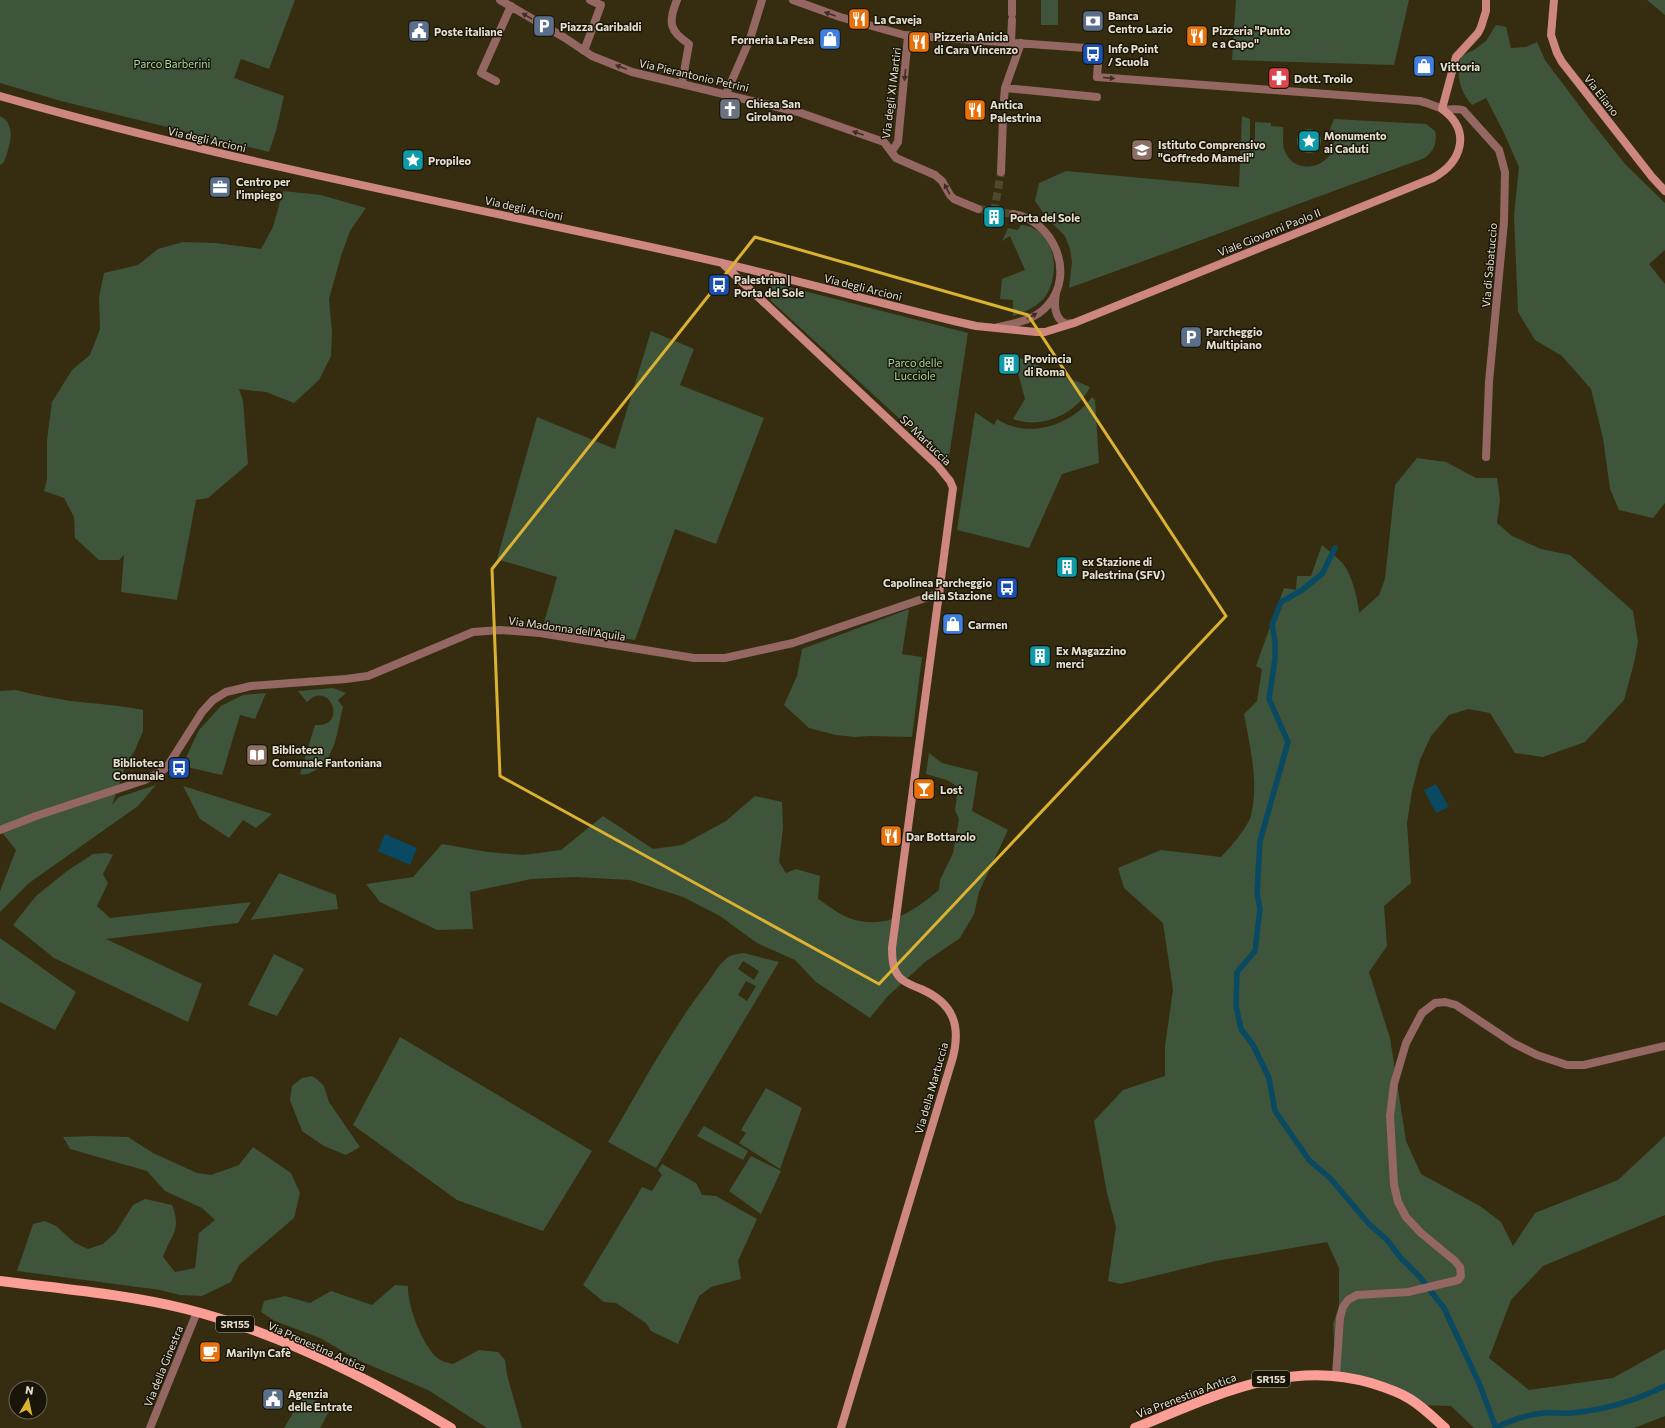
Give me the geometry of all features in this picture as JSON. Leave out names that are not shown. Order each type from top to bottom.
[{"type":"main road","name":"Via Prenestina Antica","points":[[0,1281],[137,1299],[197,1312],[234,1323],[322,1359],[405,1400],[451,1428]]},
{"type":"main road","name":"Via Prenestina Antica","points":[[1135,1428],[1145,1426],[1252,1383],[1288,1376],[1320,1374],[1336,1375],[1376,1384],[1410,1399],[1445,1428]]},
{"type":"street","name":"Via Pierantonio Petrini","points":[[500,0],[566,38],[592,56],[632,72],[798,112],[884,142],[896,158],[936,176],[942,181],[954,199],[978,209]]},
{"type":"street","points":[[584,51],[601,5],[590,0]]},
{"type":"street","points":[[677,0],[673,14],[672,28],[677,36],[689,44],[682,83]]},
{"type":"street","points":[[726,94],[750,39],[762,0]]},
{"type":"street","points":[[793,0],[840,17],[908,36],[1021,43],[1004,88],[1004,99]]},
{"type":"street","points":[[1011,42],[1012,0]]},
{"type":"street","points":[[1442,109],[1456,56],[1478,33],[1486,11],[1486,0]]},
{"type":"street","name":"Via Eliano","points":[[1554,0],[1551,35],[1562,62],[1652,177],[1665,191]]},
{"type":"street","points":[[496,81],[481,73],[511,6]]},
{"type":"street","name":"Via degli XI Martiri","points":[[892,151],[898,142],[908,36]]},
{"type":"street","name":"Via di Sabatuccio","points":[[1021,43],[1099,49],[1097,77],[1425,102],[1442,109],[1456,108],[1463,110],[1499,150],[1505,172],[1504,222],[1489,382],[1486,458]]},
{"type":"street","points":[[1004,88],[1097,98]]},
{"type":"street","name":"Via degli Arcioni","points":[[0,96],[92,122],[198,149],[721,263],[976,326],[1023,332],[1045,332]]},
{"type":"street","name":"Viale Giovanni Paolo II","points":[[1045,332],[1074,323],[1433,178],[1449,167],[1459,147],[1460,135],[1453,118],[1442,109]]},
{"type":"street","points":[[1000,172],[1003,119]]},
{"type":"street","points":[[1013,214],[1026,217],[1034,221],[1051,239],[1057,251],[1060,262],[1059,283],[1055,301],[1056,314],[1062,323],[1074,323]]},
{"type":"street","name":"SP Martuccia","points":[[721,263],[937,465],[950,481],[953,488],[953,495],[922,726]]},
{"type":"street","points":[[996,328],[1020,322],[1040,312],[1049,304],[1059,283]]},
{"type":"street","name":"Via Madonna dell'Aquila","points":[[0,830],[36,816],[145,780],[162,771],[171,761],[208,705],[219,696],[234,689],[251,686],[341,680],[368,676],[465,635],[486,630],[540,633],[694,658],[725,658],[798,641],[940,593]]},
{"type":"street","name":"Via della Martuccia","points":[[841,1428],[951,1064],[956,1040],[955,1021],[945,1006],[931,995],[903,980],[895,970],[893,960],[892,942],[922,726]]},
{"type":"street","points":[[1336,1375],[1340,1318],[1345,1303],[1357,1295],[1390,1294],[1416,1290],[1458,1280],[1460,1276],[1460,1267],[1451,1257],[1421,1233],[1406,1217],[1396,1198],[1393,1179],[1390,1116],[1394,1084],[1406,1043],[1416,1022],[1426,1009],[1440,1002],[1456,1005],[1513,1043],[1537,1055],[1567,1065],[1584,1065],[1665,1046]]},
{"type":"street","name":"Via della Ginestra","points":[[150,1428],[197,1312]]},
{"type":"highlighted area","points":[[755,237],[1028,315],[1226,616],[879,984],[500,776],[492,569]]},
{"type":"green space","name":"Parco Barberini","points":[[0,0],[295,0],[269,69],[241,59],[234,78],[284,96],[276,131],[269,152],[61,101],[0,83]]},
{"type":"green space","points":[[1041,0],[1058,0],[1058,25],[1041,25]]},
{"type":"green space","points":[[1236,0],[1409,0],[1394,65],[1232,60]]},
{"type":"green space","points":[[1647,0],[1665,0],[1665,15]]},
{"type":"green space","points":[[1496,25],[1506,27],[1511,48],[1526,47],[1537,42],[1545,60],[1625,164],[1665,203],[1665,250],[1649,264],[1665,284],[1665,503],[1653,518],[1619,510],[1610,489],[1603,438],[1591,389],[1562,356],[1535,340],[1518,312],[1514,215],[1519,167],[1486,98],[1472,105],[1461,88],[1459,76],[1461,56],[1474,50],[1486,41]]},
{"type":"green space","points":[[0,116],[6,120],[9,125],[11,137],[4,162],[0,165]]},
{"type":"green space","points":[[1242,116],[1250,119],[1250,140],[1255,139],[1255,122],[1271,123],[1271,126],[1283,127],[1283,146],[1290,159],[1298,165],[1308,167],[1318,164],[1326,159],[1332,151],[1334,141],[1330,129],[1334,119],[1426,124],[1435,131],[1436,139],[1432,151],[1422,159],[1069,288],[1072,262],[1070,249],[1065,236],[1047,218],[1035,201],[1039,183],[1066,171],[1239,187]]},
{"type":"green space","points":[[1309,129],[1314,130],[1320,136],[1320,146],[1314,152],[1309,153],[1304,152],[1298,146],[1297,141],[1298,136],[1304,130]]},
{"type":"green space","points":[[283,191],[321,195],[366,208],[350,231],[341,256],[329,299],[332,332],[331,356],[319,380],[294,403],[266,392],[239,389],[243,401],[248,464],[208,498],[196,500],[177,600],[121,592],[124,555],[119,560],[99,560],[75,538],[74,517],[64,498],[44,491],[47,479],[47,440],[52,402],[72,370],[90,355],[100,329],[99,297],[104,273],[138,265],[158,249],[183,242],[215,243],[261,249],[273,227]]},
{"type":"green space","points":[[1021,225],[1032,228],[1041,234],[1048,242],[1054,264],[1053,276],[1050,287],[1042,301],[1030,309],[1013,316],[1013,300],[1000,299],[1002,279],[1025,270],[1010,236],[1002,241],[1008,228],[1018,230]]},
{"type":"green space","name":"Parco delle Lucciole","points":[[773,283],[968,333],[948,463],[771,301],[769,288]]},
{"type":"green space","points":[[651,331],[694,349],[680,385],[764,418],[716,544],[675,529],[635,640],[543,626],[557,577],[497,559],[537,417],[615,449]]},
{"type":"green space","points":[[1016,357],[1090,387],[1084,397],[1076,405],[1057,417],[1046,421],[1035,422],[1024,422],[1013,419],[1025,399],[1015,362]]},
{"type":"green space","points":[[1092,397],[1095,400],[1099,463],[1062,474],[1029,548],[957,530],[975,412],[994,425],[997,419],[1009,425],[1035,429],[1061,422],[1083,407]]},
{"type":"green space","points":[[1417,458],[1446,462],[1476,478],[1497,478],[1500,499],[1497,523],[1512,536],[1541,549],[1570,555],[1633,611],[1638,642],[1624,700],[1585,742],[1543,757],[1515,753],[1490,713],[1468,709],[1449,715],[1431,736],[1420,760],[1412,791],[1407,823],[1411,883],[1384,906],[1387,946],[1369,972],[1390,1038],[1406,1141],[1421,1174],[1480,1206],[1501,1222],[1513,1246],[1535,1213],[1618,1180],[1665,1136],[1665,1215],[1543,1266],[1511,1300],[1489,1358],[1529,1390],[1613,1378],[1665,1349],[1665,1416],[1634,1428],[1474,1428],[1451,1406],[1418,1405],[1410,1399],[1336,1375],[1333,1324],[1339,1306],[1339,1268],[1327,1242],[1216,1261],[1121,1284],[1108,1281],[1116,1227],[1107,1193],[1094,1121],[1123,1090],[1165,1076],[1165,1046],[1173,990],[1163,923],[1124,888],[1118,868],[1161,850],[1221,857],[1243,831],[1251,815],[1254,790],[1253,764],[1244,714],[1257,701],[1262,669],[1256,666],[1284,588],[1296,590],[1297,576],[1311,576],[1322,545],[1345,566],[1355,591],[1359,613],[1379,595],[1385,579],[1395,485]]},
{"type":"green space","points":[[909,609],[902,654],[922,657],[912,737],[855,737],[836,735],[809,728],[784,705],[797,676],[802,649]]},
{"type":"green space","points":[[333,688],[346,693],[338,700],[343,707],[337,735],[331,753],[320,767],[312,772],[300,774],[315,725],[325,724],[331,719],[333,713],[329,700],[323,696],[315,696],[307,702],[298,691]]},
{"type":"green space","points":[[16,690],[71,701],[143,710],[143,731],[135,750],[126,765],[112,805],[119,797],[156,785],[138,806],[29,883],[0,912],[0,891],[16,850],[0,830],[0,691]]},
{"type":"green space","points":[[266,693],[255,719],[240,715],[222,775],[182,766],[199,730],[221,706],[243,695]]},
{"type":"green space","points":[[929,753],[942,763],[978,772],[972,811],[1008,830],[979,892],[974,914],[960,938],[925,962],[887,997],[870,1018],[816,982],[795,960],[757,943],[720,916],[683,897],[630,880],[575,877],[531,879],[470,892],[473,929],[437,930],[380,902],[366,884],[413,877],[442,844],[488,852],[523,855],[561,850],[603,816],[653,849],[682,845],[726,821],[755,796],[782,802],[783,828],[779,862],[786,873],[796,869],[820,876],[818,899],[848,918],[865,922],[888,920],[910,911],[939,890],[940,880],[953,853],[959,819],[955,810],[958,787],[947,780],[926,774]]},
{"type":"green space","points":[[183,786],[272,814],[256,828],[243,820],[229,838],[200,819]]},
{"type":"green space","points":[[107,853],[113,855],[103,874],[108,883],[97,906],[110,918],[251,902],[238,923],[106,939],[202,984],[188,1022],[54,958],[13,925],[36,896],[67,871],[93,854]]},
{"type":"green space","points":[[279,873],[336,895],[338,909],[251,920]]},
{"type":"green space","points":[[0,938],[76,992],[55,1030],[0,1002]]},
{"type":"green space","points":[[744,953],[779,962],[656,1168],[608,1142],[668,1040],[719,966],[727,958],[735,954]],"holes":[[[743,961],[759,971],[754,980],[738,969]],[[746,981],[756,986],[747,1001],[738,995]]]},
{"type":"green space","points":[[274,954],[304,969],[277,1016],[248,1005]]},
{"type":"green space","points":[[400,1037],[592,1151],[543,1231],[457,1200],[353,1125]]},
{"type":"green space","points":[[312,1076],[324,1086],[329,1102],[360,1147],[346,1155],[324,1146],[302,1131],[290,1100],[292,1086],[302,1078]]},
{"type":"green space","points":[[766,1088],[802,1108],[780,1169],[739,1143],[746,1133],[741,1130]]},
{"type":"green space","points":[[704,1126],[748,1151],[743,1160],[697,1136]]},
{"type":"green space","points":[[63,1137],[128,1137],[153,1153],[197,1173],[211,1175],[239,1165],[253,1147],[291,1173],[300,1193],[294,1218],[239,1265],[231,1282],[202,1296],[180,1295],[160,1290],[17,1271],[33,1224],[45,1221],[56,1226],[75,1243],[88,1249],[103,1244],[116,1232],[133,1205],[145,1199],[172,1205],[175,1214],[176,1227],[163,1257],[175,1272],[195,1268],[199,1233],[215,1220],[202,1208],[165,1191],[147,1171],[70,1149]]},
{"type":"green space","points":[[751,1156],[781,1171],[761,1214],[729,1191]]},
{"type":"green space","points":[[662,1164],[696,1183],[702,1195],[716,1196],[757,1219],[738,1261],[741,1279],[711,1287],[699,1296],[678,1344],[651,1331],[646,1323],[616,1303],[604,1302],[583,1285],[642,1187],[652,1191],[662,1175],[658,1170]]},
{"type":"green space","points":[[395,1285],[408,1286],[410,1304],[417,1326],[427,1346],[441,1360],[453,1364],[479,1350],[498,1352],[505,1360],[507,1375],[522,1428],[487,1428],[428,1390],[358,1360],[320,1338],[275,1321],[261,1312],[264,1301],[285,1296],[310,1303],[331,1291],[372,1305]]},
{"type":"green space","points":[[304,1395],[331,1408],[320,1428],[284,1428]]},
{"type":"water","points":[[1436,784],[1449,807],[1436,813],[1424,790]]},
{"type":"water","points":[[385,834],[417,848],[410,865],[378,851]]},
{"type":"waterway","points":[[1335,548],[1322,574],[1302,590],[1281,602],[1272,625],[1275,641],[1275,659],[1269,699],[1288,742],[1260,841],[1257,893],[1260,909],[1255,951],[1237,972],[1236,1006],[1241,1029],[1253,1045],[1269,1078],[1275,1111],[1309,1160],[1330,1178],[1369,1224],[1387,1240],[1400,1257],[1419,1276],[1444,1308],[1479,1383],[1496,1428]]},
{"type":"waterway","points":[[1495,1428],[1525,1416],[1547,1413],[1584,1412],[1608,1407],[1642,1396],[1665,1386]]},
{"type":"tunnel","points":[[992,224],[1001,172]]},
{"type":"tunnel","points":[[978,209],[1013,214]]},
{"type":"place","name":"La Caveja","points":[[859,19]]},
{"type":"place","name":"Banca Centro Lazio","points":[[1093,21]]},
{"type":"place","name":"Piazza Garibaldi","points":[[544,26]]},
{"type":"place","name":"Poste italiane","points":[[419,31]]},
{"type":"place","name":"Pizzeria \"Punto e a Capo\"","points":[[1197,36]]},
{"type":"place","name":"Forneria La Pesa","points":[[830,39]]},
{"type":"place","name":"Pizzeria Anicia di Cara Vincenzo","points":[[919,42]]},
{"type":"place","name":"Info Point / Scuola","points":[[1093,54]]},
{"type":"place","name":"Vittoria","points":[[1424,66]]},
{"type":"place","name":"Dott. Troilo","points":[[1279,78]]},
{"type":"place","name":"Chiesa San Girolamo","points":[[730,109]]},
{"type":"place","name":"Antica Palestrina","points":[[975,110]]},
{"type":"place","name":"Monumento ai Caduti","points":[[1309,141]]},
{"type":"place","name":"Istituto Comprensivo \"Goffredo Mameli\"","points":[[1142,150]]},
{"type":"place","name":"Propileo","points":[[413,160]]},
{"type":"place","name":"Centro per l'impiego","points":[[220,187]]},
{"type":"place","name":"Porta del Sole","points":[[994,217]]},
{"type":"place","name":"Palestrina | Porta del Sole","points":[[719,285]]},
{"type":"place","name":"Parcheggio Multipiano","points":[[1191,337]]},
{"type":"place","name":"Provincia di Roma","points":[[1009,364]]},
{"type":"place","name":"ex Stazione di Palestrina (SFV)","points":[[1067,567]]},
{"type":"place","name":"Capolinea Parcheggio della Stazione","points":[[1007,588]]},
{"type":"place","name":"Carmen","points":[[953,624]]},
{"type":"place","name":"Ex Magazzino merci","points":[[1040,656]]},
{"type":"place","name":"Biblioteca Comunale Fantoniana","points":[[257,755]]},
{"type":"place","name":"Biblioteca Comunale","points":[[179,768]]},
{"type":"place","name":"Lost","points":[[924,789]]},
{"type":"place","name":"Dar Bottarolo","points":[[891,836]]},
{"type":"place","name":"Marilyn Cafè","points":[[210,1352]]},
{"type":"place","name":"Agenzia delle Entrate","points":[[273,1399]]}]
